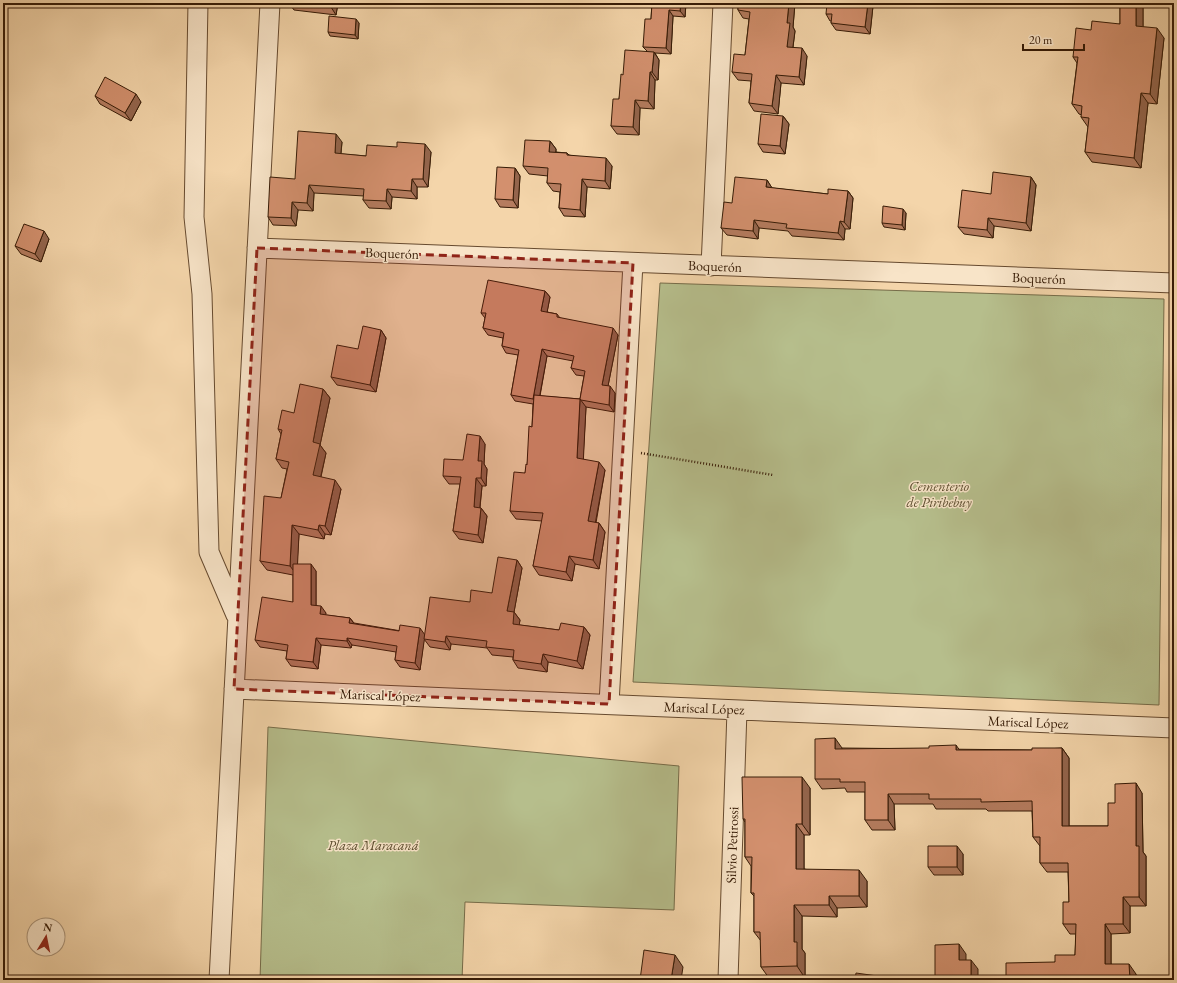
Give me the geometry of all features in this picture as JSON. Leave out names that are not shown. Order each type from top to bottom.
[{"type":"street","points":[[198,3],[194,217],[202,294],[209,552],[238,619]]},
{"type":"street","points":[[219,980],[270,3]]},
{"type":"street","points":[[711,266],[723,3]]},
{"type":"street","name":"Boquerón","points":[[257,248],[1174,283]]},
{"type":"street","points":[[609,704],[633,262]]},
{"type":"street","name":"Mariscal López","points":[[234,689],[1174,728]]},
{"type":"street","name":"Silvio Petirossi","points":[[728,980],[737,710]]},
{"type":"path","points":[[623,450],[773,475]]},
{"type":"highlighted area","points":[[257,248],[633,263],[609,704],[234,689]]},
{"type":"green space","name":"Cementerio de Piribebuy","points":[[660,283],[1164,299],[1159,705],[633,682]]},
{"type":"green space","name":"Plaza Maracaná","points":[[268,727],[679,766],[674,910],[465,902],[462,980],[260,980]]},
{"type":"building","points":[[294,3],[331,3],[331,7]]},
{"type":"building","points":[[652,3],[681,3],[680,11],[669,10],[666,48],[643,47],[645,19],[651,19]]},
{"type":"building","points":[[738,3],[789,3],[787,23],[790,23],[787,47],[802,48],[799,77],[776,75],[772,106],[749,103],[752,74],[732,72],[734,54],[745,55],[750,12],[738,10]]},
{"type":"building","points":[[827,3],[868,3],[865,27],[831,23],[832,14],[826,14]]},
{"type":"building","points":[[1120,3],[1136,3],[1136,26],[1157,28],[1150,94],[1141,93],[1134,158],[1085,152],[1089,118],[1081,117],[1082,106],[1072,104],[1078,57],[1073,57],[1076,28],[1091,30],[1092,21],[1120,24]]},
{"type":"building","points":[[329,16],[356,19],[355,35],[328,32]]},
{"type":"building","points":[[625,50],[654,52],[652,72],[650,72],[648,101],[635,100],[633,127],[611,126],[613,99],[619,99]]},
{"type":"building","points":[[105,77],[136,94],[125,113],[95,96]]},
{"type":"building","points":[[761,114],[783,116],[780,146],[758,144]]},
{"type":"building","points":[[298,131],[336,134],[335,153],[366,156],[367,145],[397,147],[397,142],[425,144],[423,179],[412,179],[411,191],[387,189],[386,201],[363,200],[364,189],[309,185],[307,203],[292,202],[291,218],[268,217],[270,177],[295,179]]},
{"type":"building","points":[[525,140],[550,141],[549,152],[606,158],[605,181],[582,179],[580,210],[559,208],[561,184],[547,183],[548,168],[523,166]]},
{"type":"building","points":[[497,167],[515,168],[513,200],[495,199]]},
{"type":"building","points":[[993,172],[1031,177],[1026,223],[988,218],[987,230],[958,227],[962,190],[991,194]]},
{"type":"building","points":[[735,177],[767,180],[766,187],[828,194],[828,189],[848,191],[844,222],[840,221],[838,233],[786,228],[787,224],[754,220],[753,231],[721,228],[724,202],[732,203]]},
{"type":"building","points":[[883,206],[903,209],[902,225],[882,223]]},
{"type":"building","points":[[24,224],[44,231],[35,254],[15,246]]},
{"type":"building","points":[[488,280],[545,291],[541,311],[557,314],[557,317],[613,328],[602,385],[610,386],[609,405],[580,399],[585,371],[571,368],[574,356],[542,349],[533,399],[511,395],[519,350],[502,346],[504,333],[483,328],[486,313],[481,313]]},
{"type":"building","points":[[363,326],[381,330],[370,385],[331,377],[337,345],[358,349]]},
{"type":"building","points":[[300,384],[323,389],[313,442],[320,444],[313,475],[335,480],[325,526],[319,525],[318,530],[292,525],[290,566],[260,561],[264,496],[281,498],[289,462],[276,459],[282,430],[278,429],[282,410],[294,413]]},
{"type":"building","points":[[534,395],[580,399],[577,458],[599,462],[588,521],[599,523],[593,560],[569,556],[566,572],[533,566],[543,513],[510,511],[514,472],[525,473],[526,464],[527,465],[529,426],[532,427]]},
{"type":"building","points":[[467,434],[480,436],[478,461],[482,461],[481,478],[476,478],[474,507],[481,508],[478,535],[453,531],[461,477],[443,476],[444,459],[463,460]]},
{"type":"building","points":[[498,557],[517,560],[507,611],[514,612],[513,624],[559,630],[561,623],[584,627],[577,661],[543,654],[541,664],[513,660],[514,650],[486,647],[487,641],[446,636],[445,642],[424,639],[430,597],[470,602],[471,590],[492,593]]},
{"type":"building","points":[[293,564],[311,564],[311,605],[321,606],[320,614],[350,618],[349,623],[399,631],[400,625],[420,628],[415,663],[395,660],[397,646],[347,638],[347,641],[316,638],[313,662],[286,659],[288,645],[255,640],[262,597],[293,602]]},
{"type":"building","points":[[835,738],[835,749],[929,748],[929,746],[956,745],[956,750],[1032,750],[1032,748],[1062,748],[1062,826],[1108,826],[1108,803],[1115,803],[1115,784],[1136,783],[1136,846],[1139,846],[1139,897],[1123,897],[1123,924],[1105,924],[1105,964],[1129,964],[1130,980],[1006,980],[1006,963],[1055,962],[1055,955],[1075,955],[1076,924],[1063,924],[1063,902],[1069,902],[1068,863],[1040,863],[1040,837],[1033,837],[1032,801],[981,802],[981,799],[929,799],[929,794],[888,794],[888,820],[865,820],[865,782],[840,782],[840,779],[815,779],[815,739]]},
{"type":"building","points":[[742,777],[802,777],[802,824],[796,824],[796,869],[859,870],[859,896],[829,896],[829,905],[794,905],[794,942],[797,942],[797,966],[761,967],[760,932],[754,932],[754,893],[751,893],[752,857],[745,857],[745,819],[743,819]]},
{"type":"building","points":[[928,846],[957,846],[957,867],[928,867]]},
{"type":"building","points":[[959,944],[959,960],[971,960],[971,980],[935,980],[935,945]]},
{"type":"building","points":[[644,950],[675,955],[671,980],[640,980]]},
{"type":"building","points":[[856,973],[906,980],[855,980]]}]
